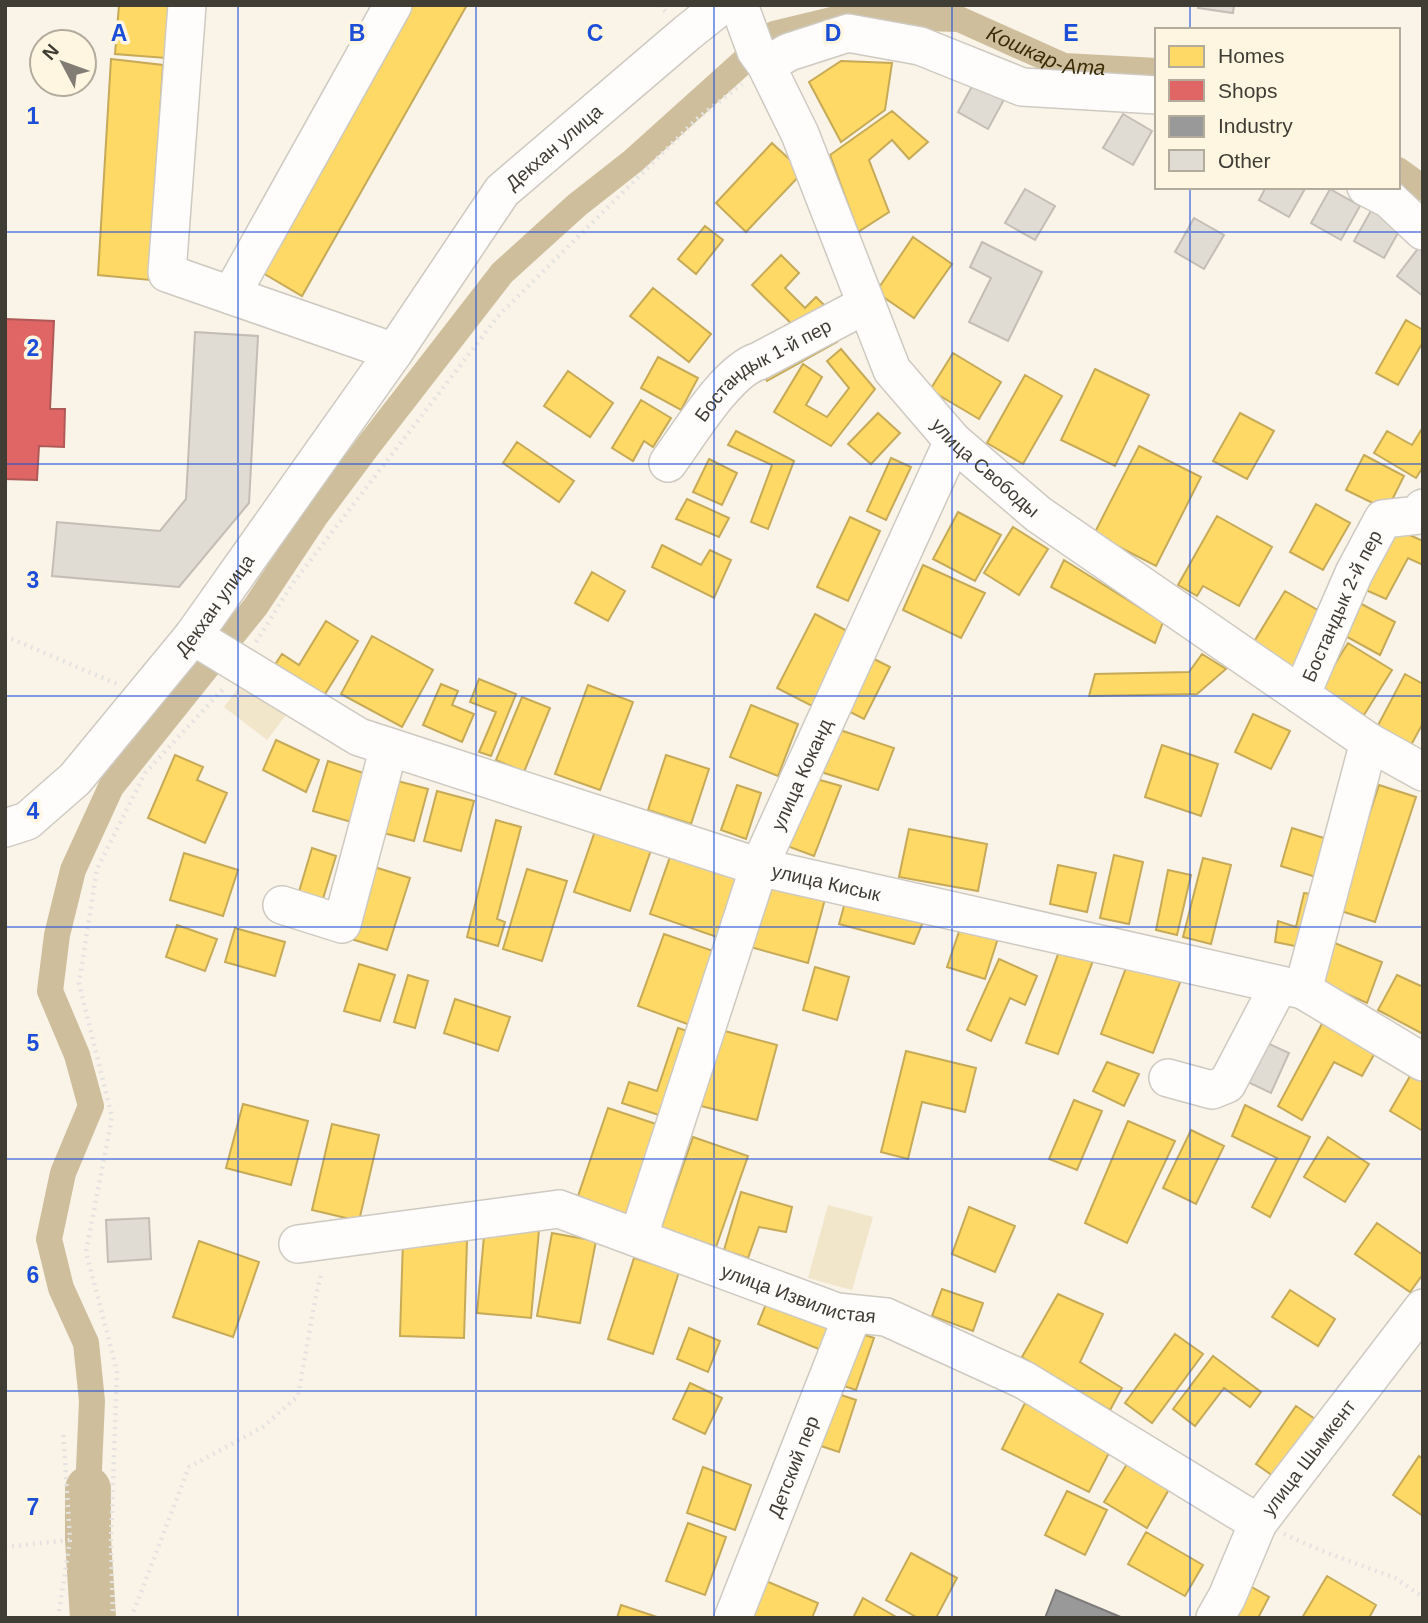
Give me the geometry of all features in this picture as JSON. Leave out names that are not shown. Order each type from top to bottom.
[{"type":"street","points":[[187,5],[167,273],[394,352]]},
{"type":"street","points":[[231,295],[393,5]]},
{"type":"street","name":"Декхан улица","points":[[5,828],[27,821],[75,779],[194,637],[394,352],[502,191],[722,5]]},
{"type":"street","name":"улица Свободы","points":[[738,5],[756,51],[766,65],[800,134],[892,370],[953,441],[1038,514],[1369,742],[1423,772]]},
{"type":"street","points":[[766,65],[789,52],[848,33],[920,46],[1022,87],[1155,95]]},
{"type":"street","points":[[1370,189],[1389,199],[1423,231]]},
{"type":"street","name":"Бостандык 1-й пер","points":[[668,463],[724,387],[751,363],[865,305],[871,317]]},
{"type":"street","name":"улица Коканд","points":[[638,1238],[759,867],[953,441]]},
{"type":"street","name":"Бостандык 2-й пер","points":[[1301,695],[1354,573],[1383,519],[1419,515],[1423,508]]},
{"type":"street","name":"улица Кисык","points":[[194,637],[359,737],[759,867],[1291,987],[1423,1062]]},
{"type":"street","points":[[1168,1078],[1212,1090],[1227,1084],[1291,987],[1369,742]]},
{"type":"street","points":[[282,905],[342,924],[389,747]]},
{"type":"street","name":"улица Извилистая","points":[[314,1242],[559,1209],[837,1312],[886,1317],[1024,1380],[1258,1523]]},
{"type":"street","name":"улица Шымкент","points":[[1215,1618],[1227,1597],[1258,1523],[1423,1308]]},
{"type":"street","name":"Детский пер","points":[[733,1618],[853,1314]]},
{"type":"path","points":[[113,1618],[111,1541],[117,1371],[86,1252],[112,1117],[79,983],[97,869],[145,773],[221,692],[293,583],[499,315],[698,118],[766,65]]},
{"type":"path","points":[[5,636],[144,696]]},
{"type":"path","points":[[131,1618],[189,1467],[262,1427],[298,1396],[316,1294],[314,1242]]},
{"type":"path","points":[[58,1618],[70,1540],[63,1430]]},
{"type":"path","points":[[1258,1523],[1395,1578],[1423,1597]]},
{"type":"path","points":[[5,1547],[70,1540]]},
{"type":"shaded area","points":[[246,678],[289,711],[267,740],[224,707]]},
{"type":"shaded area","points":[[828,1205],[873,1217],[852,1290],[808,1278]]},
{"type":"building: Homes","points":[[119,5],[170,5],[166,58],[115,54]]},
{"type":"building: Homes","points":[[406,5],[467,5],[302,296],[256,269]]},
{"type":"building: Homes","points":[[111,59],[163,65],[150,280],[98,275]]},
{"type":"building: Homes","points":[[841,61],[892,63],[885,110],[841,142],[809,82]]},
{"type":"building: Homes","points":[[892,111],[928,142],[909,159],[892,140],[869,160],[889,212],[858,232],[830,155]]},
{"type":"building: Homes","points":[[772,143],[803,172],[746,232],[716,203]]},
{"type":"building: Homes","points":[[705,226],[723,240],[696,274],[678,259]]},
{"type":"building: Homes","points":[[913,237],[952,264],[914,318],[876,292]]},
{"type":"building: Homes","points":[[781,255],[799,273],[785,288],[805,308],[816,297],[825,306],[800,332],[752,285]]},
{"type":"building: Homes","points":[[653,288],[711,334],[689,362],[630,316]]},
{"type":"building: Homes","points":[[1406,320],[1423,330],[1423,342],[1398,385],[1376,373]]},
{"type":"building: Homes","points":[[829,329],[837,342],[767,381],[760,368]]},
{"type":"building: Homes","points":[[841,349],[875,389],[831,446],[774,412],[803,364],[822,377],[806,405],[827,417],[849,388],[827,361]]},
{"type":"building: Homes","points":[[953,353],[1001,382],[979,419],[930,390]]},
{"type":"building: Homes","points":[[658,357],[698,378],[681,410],[641,388]]},
{"type":"building: Homes","points":[[1095,369],[1149,395],[1115,466],[1061,440]]},
{"type":"building: Homes","points":[[568,371],[613,403],[590,437],[544,406]]},
{"type":"building: Homes","points":[[1025,375],[1062,396],[1023,464],[987,443]]},
{"type":"building: Homes","points":[[641,400],[671,418],[653,447],[644,441],[633,461],[612,448]]},
{"type":"building: Homes","points":[[878,413],[900,433],[871,464],[848,444]]},
{"type":"building: Homes","points":[[1240,413],[1274,431],[1247,479],[1213,461]]},
{"type":"building: Homes","points":[[1423,427],[1423,467],[1416,478],[1374,453],[1387,431],[1412,445]]},
{"type":"building: Homes","points":[[736,431],[794,461],[768,529],[751,522],[772,465],[728,445]]},
{"type":"building: Homes","points":[[517,442],[574,481],[559,502],[503,463]]},
{"type":"building: Homes","points":[[1139,446],[1201,477],[1156,566],[1094,534]]},
{"type":"building: Homes","points":[[1364,455],[1404,476],[1387,510],[1346,490]]},
{"type":"building: Homes","points":[[891,458],[911,467],[886,520],[867,511]]},
{"type":"building: Homes","points":[[709,459],[737,473],[722,505],[693,492]]},
{"type":"building: Homes","points":[[687,499],[729,518],[719,537],[676,519]]},
{"type":"building: Homes","points":[[1316,504],[1350,523],[1323,570],[1290,552]]},
{"type":"building: Homes","points":[[958,512],[1001,535],[975,581],[933,559]]},
{"type":"building: Homes","points":[[1217,516],[1272,547],[1239,606],[1203,586],[1197,596],[1178,585]]},
{"type":"building: Homes","points":[[850,517],[880,531],[848,601],[817,587]]},
{"type":"building: Homes","points":[[1013,527],[1048,549],[1019,595],[984,573]]},
{"type":"building: Homes","points":[[1391,527],[1423,541],[1423,565],[1408,558],[1386,599],[1359,587]]},
{"type":"building: Homes","points":[[662,545],[701,565],[710,550],[731,560],[714,598],[652,567]]},
{"type":"building: Homes","points":[[1064,560],[1163,622],[1155,643],[1051,587]]},
{"type":"building: Homes","points":[[923,565],[985,593],[961,638],[903,610]]},
{"type":"building: Homes","points":[[592,572],[625,591],[608,621],[575,603]]},
{"type":"building: Homes","points":[[1285,591],[1328,616],[1295,671],[1252,645]]},
{"type":"building: Homes","points":[[1356,601],[1395,622],[1380,655],[1340,633]]},
{"type":"building: Homes","points":[[815,614],[849,632],[812,706],[777,688]]},
{"type":"building: Homes","points":[[326,621],[358,641],[320,702],[271,671],[282,654],[299,665]]},
{"type":"building: Homes","points":[[372,636],[433,670],[402,727],[341,694]]},
{"type":"building: Homes","points":[[1348,643],[1392,670],[1364,715],[1320,688]]},
{"type":"building: Homes","points":[[1202,654],[1226,669],[1197,694],[1089,696],[1095,674],[1189,672]]},
{"type":"building: Homes","points":[[866,655],[890,667],[864,719],[840,707]]},
{"type":"building: Homes","points":[[1405,674],[1423,684],[1423,723],[1410,747],[1376,729]]},
{"type":"building: Homes","points":[[479,679],[516,694],[491,756],[479,752],[496,712],[470,702]]},
{"type":"building: Homes","points":[[441,684],[458,691],[452,705],[474,714],[462,742],[423,725]]},
{"type":"building: Homes","points":[[588,685],[633,702],[600,790],[555,774]]},
{"type":"building: Homes","points":[[522,697],[550,708],[524,772],[496,760]]},
{"type":"building: Homes","points":[[751,705],[798,724],[778,776],[730,757]]},
{"type":"building: Homes","points":[[1253,714],[1290,731],[1271,769],[1235,752]]},
{"type":"building: Homes","points":[[834,728],[894,748],[878,790],[818,771]]},
{"type":"building: Homes","points":[[276,740],[319,760],[306,792],[263,770]]},
{"type":"building: Homes","points":[[1162,745],[1218,764],[1201,816],[1145,797]]},
{"type":"building: Homes","points":[[175,755],[203,767],[197,780],[227,793],[205,843],[148,818]]},
{"type":"building: Homes","points":[[666,755],[709,769],[691,824],[648,810]]},
{"type":"building: Homes","points":[[328,761],[375,777],[362,825],[313,811]]},
{"type":"building: Homes","points":[[813,778],[841,786],[814,856],[787,846]]},
{"type":"building: Homes","points":[[390,779],[428,789],[414,841],[376,831]]},
{"type":"building: Homes","points":[[737,785],[761,793],[746,839],[721,830]]},
{"type":"building: Homes","points":[[1379,785],[1416,797],[1375,922],[1338,910]]},
{"type":"building: Homes","points":[[437,791],[474,801],[461,851],[424,841]]},
{"type":"building: Homes","points":[[496,820],[521,827],[497,919],[505,922],[498,946],[467,937]]},
{"type":"building: Homes","points":[[1292,828],[1330,840],[1319,878],[1281,866]]},
{"type":"building: Homes","points":[[909,829],[987,844],[978,891],[899,877]]},
{"type":"building: Homes","points":[[595,831],[651,850],[630,911],[574,892]]},
{"type":"building: Homes","points":[[312,848],[336,856],[322,902],[298,895]]},
{"type":"building: Homes","points":[[184,853],[238,870],[223,916],[170,900]]},
{"type":"building: Homes","points":[[671,854],[737,877],[717,937],[650,914]]},
{"type":"building: Homes","points":[[1114,855],[1143,862],[1129,924],[1100,918]]},
{"type":"building: Homes","points":[[1203,858],[1231,865],[1211,944],[1183,937]]},
{"type":"building: Homes","points":[[1058,865],[1096,873],[1087,912],[1050,904]]},
{"type":"building: Homes","points":[[371,866],[410,878],[387,950],[348,938]]},
{"type":"building: Homes","points":[[527,869],[567,881],[542,961],[503,949]]},
{"type":"building: Homes","points":[[1168,870],[1191,875],[1177,935],[1156,930]]},
{"type":"building: Homes","points":[[764,883],[825,899],[808,963],[747,946]]},
{"type":"building: Homes","points":[[1304,893],[1318,895],[1305,948],[1275,942],[1278,921],[1296,927]]},
{"type":"building: Homes","points":[[846,899],[925,917],[914,944],[839,924]]},
{"type":"building: Homes","points":[[963,920],[1000,932],[985,979],[947,967]]},
{"type":"building: Homes","points":[[177,925],[217,939],[205,971],[166,957]]},
{"type":"building: Homes","points":[[235,928],[285,942],[275,976],[225,962]]},
{"type":"building: Homes","points":[[664,934],[716,952],[690,1025],[638,1006]]},
{"type":"building: Homes","points":[[1332,942],[1382,962],[1367,1003],[1318,981]]},
{"type":"building: Homes","points":[[1061,946],[1094,958],[1058,1054],[1026,1043]]},
{"type":"building: Homes","points":[[999,959],[1037,976],[1025,1005],[1010,998],[991,1041],[967,1030]]},
{"type":"building: Homes","points":[[1129,960],[1181,980],[1153,1053],[1101,1034]]},
{"type":"building: Homes","points":[[359,964],[395,975],[380,1021],[344,1011]]},
{"type":"building: Homes","points":[[815,967],[849,977],[837,1020],[803,1010]]},
{"type":"building: Homes","points":[[408,975],[428,981],[415,1028],[394,1022]]},
{"type":"building: Homes","points":[[1397,975],[1423,987],[1423,1034],[1378,1010]]},
{"type":"building: Homes","points":[[455,999],[510,1017],[498,1051],[444,1033]]},
{"type":"building: Homes","points":[[1324,1020],[1376,1051],[1362,1076],[1334,1062],[1302,1120],[1278,1106]]},
{"type":"building: Homes","points":[[678,1028],[693,1033],[665,1117],[622,1103],[629,1082],[657,1091]]},
{"type":"building: Homes","points":[[721,1030],[777,1045],[757,1120],[701,1106]]},
{"type":"building: Homes","points":[[906,1051],[976,1068],[965,1112],[922,1102],[908,1159],[881,1152]]},
{"type":"building: Homes","points":[[1107,1062],[1139,1074],[1124,1106],[1093,1091]]},
{"type":"building: Homes","points":[[1413,1071],[1423,1078],[1423,1131],[1390,1111]]},
{"type":"building: Homes","points":[[1074,1100],[1102,1111],[1077,1170],[1049,1159]]},
{"type":"building: Homes","points":[[243,1104],[308,1121],[291,1185],[226,1168]]},
{"type":"building: Homes","points":[[1245,1105],[1310,1137],[1270,1217],[1252,1207],[1277,1158],[1232,1136]]},
{"type":"building: Homes","points":[[608,1108],[659,1125],[629,1217],[577,1199]]},
{"type":"building: Homes","points":[[1128,1121],[1175,1141],[1127,1243],[1085,1223]]},
{"type":"building: Homes","points":[[332,1124],[379,1135],[359,1221],[312,1210]]},
{"type":"building: Homes","points":[[1191,1130],[1224,1146],[1196,1204],[1163,1188]]},
{"type":"building: Homes","points":[[693,1137],[748,1156],[716,1247],[661,1228]]},
{"type":"building: Homes","points":[[1328,1137],[1369,1164],[1345,1202],[1304,1177]]},
{"type":"building: Homes","points":[[741,1192],[792,1207],[786,1232],[759,1227],[748,1258],[724,1250]]},
{"type":"building: Homes","points":[[969,1207],[1015,1226],[995,1272],[952,1254]]},
{"type":"building: Homes","points":[[1377,1223],[1423,1255],[1423,1274],[1410,1292],[1355,1254]]},
{"type":"building: Homes","points":[[485,1225],[539,1230],[531,1318],[477,1313]]},
{"type":"building: Homes","points":[[552,1233],[596,1241],[580,1323],[537,1316]]},
{"type":"building: Homes","points":[[403,1239],[467,1241],[464,1338],[400,1336]]},
{"type":"building: Homes","points":[[199,1241],[259,1262],[233,1337],[173,1317]]},
{"type":"building: Homes","points":[[634,1258],[679,1272],[653,1354],[608,1339]]},
{"type":"building: Homes","points":[[942,1289],[983,1303],[973,1331],[932,1316]]},
{"type":"building: Homes","points":[[1290,1290],[1335,1319],[1318,1346],[1272,1317]]},
{"type":"building: Homes","points":[[770,1294],[834,1319],[821,1350],[758,1324]]},
{"type":"building: Homes","points":[[1058,1294],[1103,1314],[1080,1362],[1122,1388],[1110,1410],[1022,1357]]},
{"type":"building: Homes","points":[[689,1328],[720,1341],[708,1372],[677,1359]]},
{"type":"building: Homes","points":[[849,1330],[874,1338],[856,1390],[832,1382]]},
{"type":"building: Homes","points":[[1175,1334],[1203,1354],[1152,1423],[1125,1403]]},
{"type":"building: Homes","points":[[1213,1356],[1261,1392],[1250,1407],[1224,1388],[1195,1426],[1173,1409]]},
{"type":"building: Homes","points":[[690,1383],[722,1398],[705,1434],[673,1419]]},
{"type":"building: Homes","points":[[832,1392],[856,1400],[839,1452],[815,1444]]},
{"type":"building: Homes","points":[[1025,1403],[1112,1447],[1089,1492],[1002,1449]]},
{"type":"building: Homes","points":[[1296,1406],[1321,1423],[1280,1481],[1256,1464]]},
{"type":"building: Homes","points":[[1419,1456],[1423,1459],[1423,1516],[1393,1495]]},
{"type":"building: Homes","points":[[1130,1459],[1172,1484],[1147,1528],[1104,1502]]},
{"type":"building: Homes","points":[[703,1467],[751,1485],[735,1530],[687,1513]]},
{"type":"building: Homes","points":[[1067,1491],[1107,1510],[1085,1555],[1045,1535]]},
{"type":"building: Homes","points":[[688,1523],[726,1537],[705,1595],[666,1581]]},
{"type":"building: Homes","points":[[1146,1532],[1203,1565],[1185,1596],[1128,1564]]},
{"type":"building: Homes","points":[[911,1553],[957,1578],[936,1618],[918,1618],[886,1600]]},
{"type":"building: Homes","points":[[1327,1576],[1376,1605],[1369,1618],[1302,1618]]},
{"type":"building: Homes","points":[[766,1581],[818,1603],[812,1618],[751,1618]]},
{"type":"building: Homes","points":[[1250,1586],[1269,1597],[1258,1618],[1234,1618]]},
{"type":"building: Homes","points":[[863,1598],[898,1618],[853,1618]]},
{"type":"building: Homes","points":[[621,1605],[660,1618],[617,1618]]},
{"type":"building: Shops","points":[[6,319],[54,321],[50,409],[65,409],[64,447],[39,446],[37,480],[5,479]]},
{"type":"building: Industry","points":[[1056,1590],[1123,1618],[1045,1618]]},
{"type":"building: Other","points":[[1199,5],[1234,5],[1233,13],[1198,8]]},
{"type":"building: Other","points":[[977,77],[1007,94],[988,129],[958,112]]},
{"type":"building: Other","points":[[1123,114],[1152,131],[1133,165],[1103,148]]},
{"type":"building: Other","points":[[1025,189],[1055,206],[1035,240],[1005,223]]},
{"type":"building: Other","points":[[1265,189],[1305,189],[1289,217],[1259,200]]},
{"type":"building: Other","points":[[1330,189],[1360,206],[1341,240],[1311,223]]},
{"type":"building: Other","points":[[1373,207],[1403,224],[1384,258],[1354,241]]},
{"type":"building: Other","points":[[1194,218],[1224,235],[1204,269],[1175,252]]},
{"type":"building: Other","points":[[982,242],[1042,272],[1008,341],[969,322],[991,278],[970,267]]},
{"type":"building: Other","points":[[1420,246],[1423,248],[1423,296],[1397,276]]},
{"type":"building: Other","points":[[195,332],[258,336],[249,503],[179,587],[52,576],[57,522],[160,531],[186,499]]},
{"type":"building: Other","points":[[1252,1036],[1289,1053],[1271,1093],[1235,1076]]},
{"type":"building: Other","points":[[149,1218],[151,1259],[108,1262],[106,1220]]},
{"type":"waterway","points":[[88,1491],[92,1401],[86,1343],[61,1288],[49,1239],[63,1173],[91,1106],[77,1055],[50,991],[57,935],[73,870],[111,787],[256,606],[315,517],[502,273],[577,205],[633,161],[774,34],[849,16],[959,19],[1064,66],[1155,71]]},
{"type":"waterway","name":"Кошкар-Ата","points":[[1400,171],[1423,188]]},
{"type":"waterway","points":[[88,1489],[93,1618]]}]
